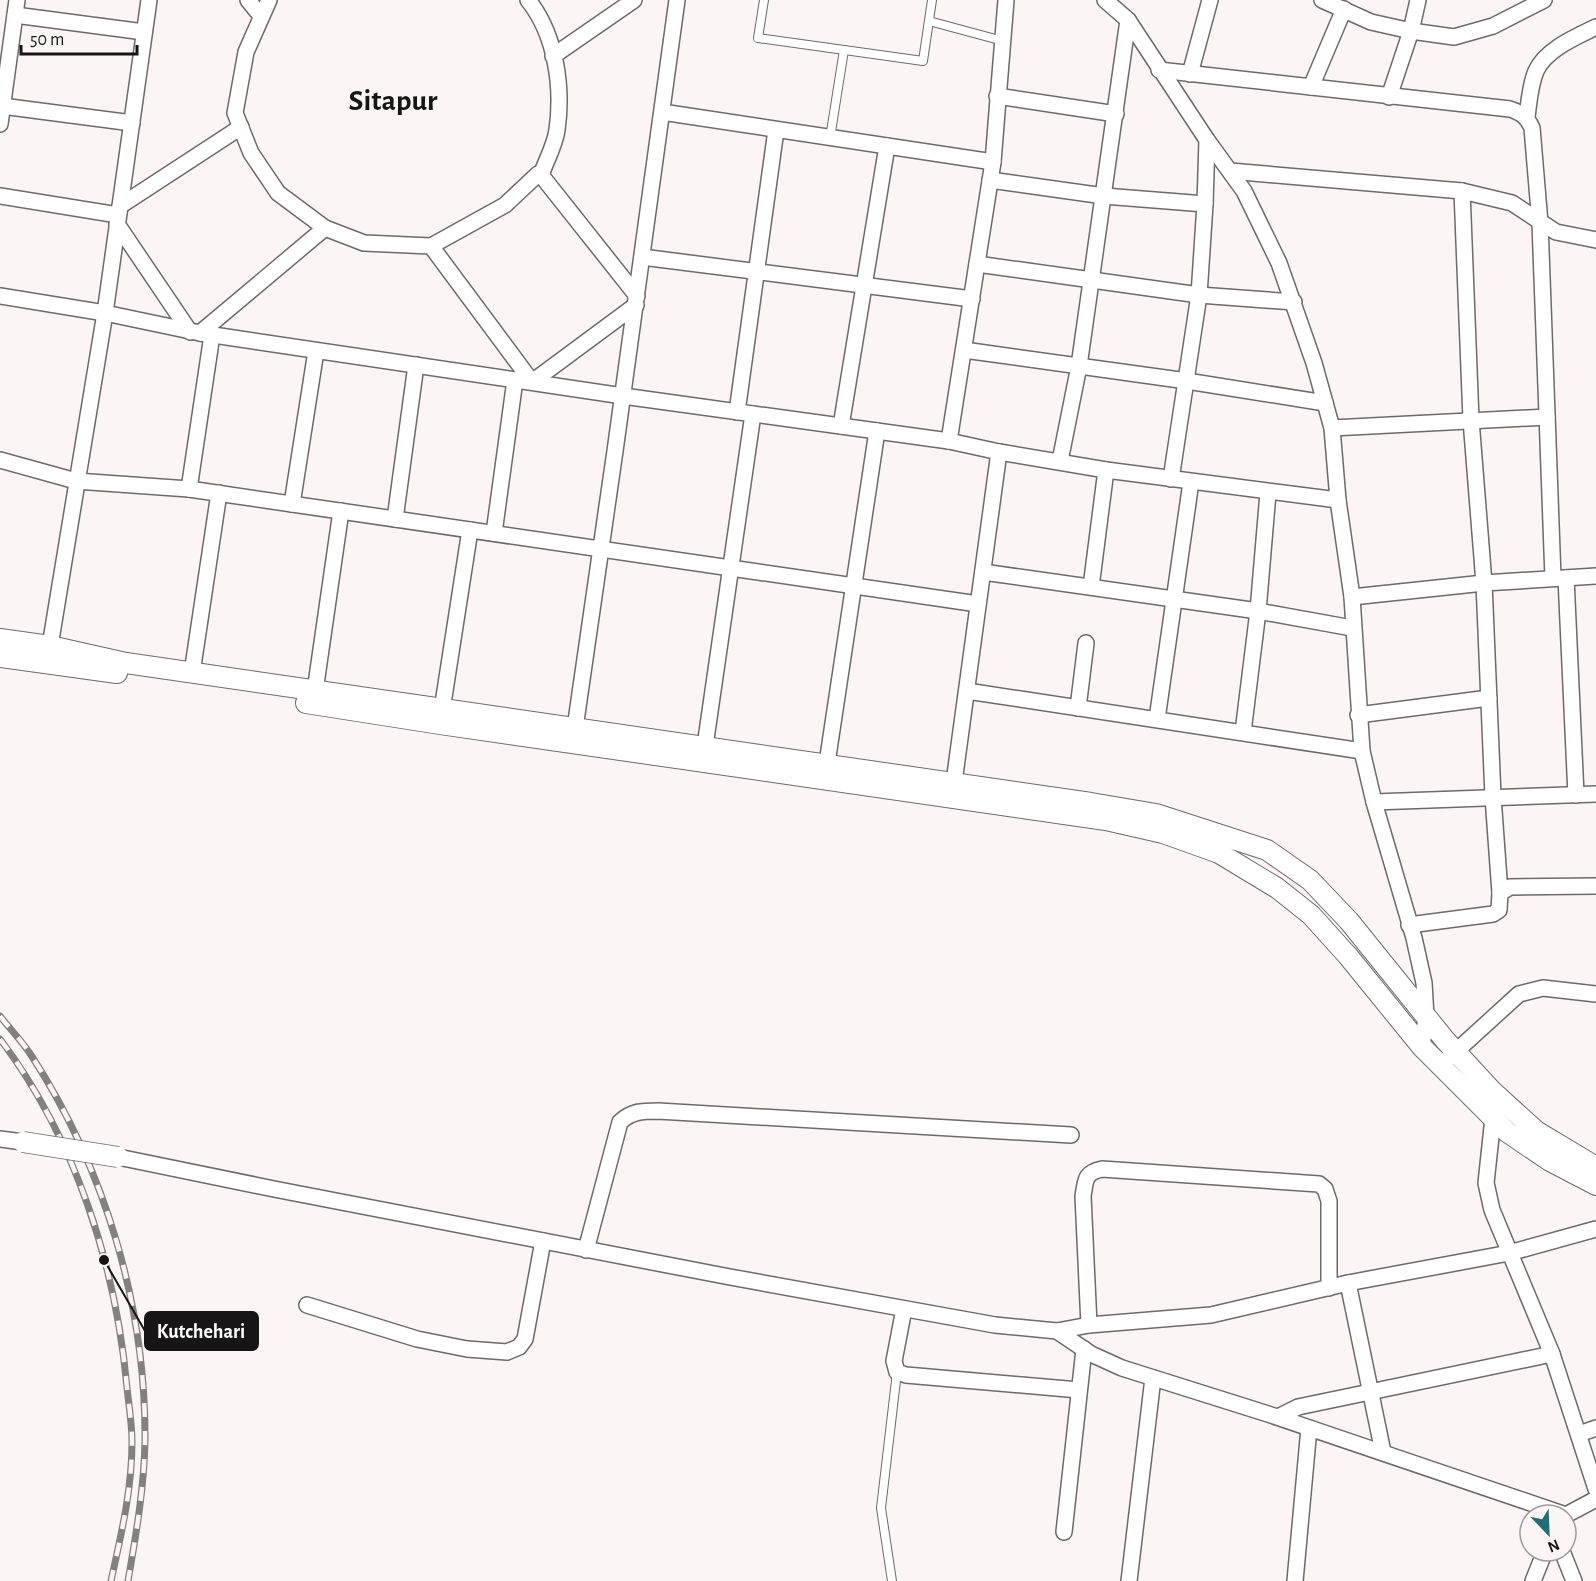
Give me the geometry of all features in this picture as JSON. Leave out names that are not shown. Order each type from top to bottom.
[{"type":"street","points":[[50,646],[105,313],[149,0]]},
{"type":"street","points":[[248,0],[261,16]]},
{"type":"street","points":[[269,0],[246,52],[235,113],[251,153],[278,193],[325,228],[364,243],[431,246],[505,205],[538,174],[541,175]]},
{"type":"street","points":[[528,0],[549,36],[559,89],[557,132],[541,175]]},
{"type":"street","points":[[553,56],[634,0]]},
{"type":"street","points":[[575,728],[677,0]]},
{"type":"street","points":[[950,441],[993,162],[1006,0]]},
{"type":"street","points":[[1105,0],[1128,20],[1159,70],[1244,191],[1280,263],[1325,403],[1332,428],[1338,500],[1352,597],[1352,628],[1362,751],[1424,983],[1426,1017],[1422,1047]]},
{"type":"street","points":[[1190,74],[1210,0]]},
{"type":"street","points":[[1322,0],[1371,22],[1454,37],[1493,26],[1544,0]]},
{"type":"street","points":[[1389,97],[1411,31],[1418,0]]},
{"type":"street","points":[[1513,17],[1514,0]]},
{"type":"street","points":[[0,124],[16,8],[144,32]]},
{"type":"street","points":[[1311,87],[1344,9]]},
{"type":"street","points":[[1060,461],[1079,366],[1128,20]]},
{"type":"street","points":[[1576,795],[1547,417],[1540,223],[1532,128],[1527,117],[1532,82],[1540,64],[1552,52],[1596,27]]},
{"type":"street","points":[[1159,70],[1510,109],[1527,117]]},
{"type":"street","points":[[997,96],[1116,114]]},
{"type":"street","points":[[2,106],[132,123]]},
{"type":"street","points":[[662,112],[993,162]]},
{"type":"street","points":[[0,196],[118,215],[241,127]]},
{"type":"street","points":[[737,412],[776,130]]},
{"type":"street","points":[[1171,479],[1199,295],[1207,140]]},
{"type":"street","points":[[841,426],[887,146]]},
{"type":"street","points":[[1230,171],[1462,192],[1512,203],[1556,232],[1596,240]]},
{"type":"street","points":[[541,175],[636,301]]},
{"type":"street","points":[[990,180],[1104,196],[1205,204]]},
{"type":"street","points":[[1409,925],[1493,914],[1499,910],[1500,906],[1484,583],[1471,420],[1462,192]]},
{"type":"street","points":[[118,215],[200,333],[189,489]]},
{"type":"street","points":[[200,333],[325,228]]},
{"type":"street","points":[[431,246],[532,382]]},
{"type":"street","points":[[642,257],[972,299]]},
{"type":"street","points":[[977,264],[1199,295],[1294,302]]},
{"type":"street","points":[[0,296],[105,313],[200,333],[316,351],[950,441],[999,452],[1106,470],[1268,493],[1338,500]]},
{"type":"street","points":[[532,382],[636,301]]},
{"type":"street","points":[[964,350],[1325,403]]},
{"type":"street","points":[[292,504],[316,351]]},
{"type":"street","points":[[395,519],[416,365]]},
{"type":"street","points":[[494,533],[515,380]]},
{"type":"street","points":[[705,746],[753,414]]},
{"type":"street","points":[[1332,428],[1547,417]]},
{"type":"street","points":[[827,763],[877,431]]},
{"type":"street","points":[[954,782],[999,452]]},
{"type":"street","points":[[0,460],[76,481],[219,493],[978,604]]},
{"type":"street","points":[[1091,587],[1106,470]]},
{"type":"street","points":[[1157,719],[1191,482]]},
{"type":"street","points":[[192,673],[219,493]]},
{"type":"street","points":[[1243,732],[1258,611],[1268,493]]},
{"type":"street","points":[[315,691],[341,511]]},
{"type":"street","points":[[442,710],[470,530]]},
{"type":"street","points":[[983,572],[1258,611],[1352,628]]},
{"type":"street","points":[[1352,597],[1484,583],[1596,576]]},
{"type":"street","points":[[0,639],[50,646],[126,663],[192,673],[827,763],[1156,814],[1268,850],[1310,880],[1349,921],[1426,1017],[1501,1099],[1536,1131],[1596,1167]]},
{"type":"street","points":[[1078,708],[1086,644]]},
{"type":"street","points":[[0,657],[451,726],[1106,820],[1163,832],[1219,853],[1277,888],[1311,915],[1348,956],[1422,1047],[1507,1132],[1550,1161],[1596,1185]]},
{"type":"street","points":[[967,691],[1362,751]]},
{"type":"street","points":[[1358,715],[1489,698]]},
{"type":"street","points":[[1374,802],[1596,794]]},
{"type":"street","points":[[1500,893],[1516,886],[1596,886]]},
{"type":"street","points":[[1441,1065],[1519,994],[1544,988],[1596,994]]},
{"type":"street","points":[[1501,1099],[1493,1118],[1486,1183],[1492,1210],[1552,1354],[1596,1489]]},
{"type":"street","points":[[586,1250],[620,1122],[629,1114],[638,1111],[1071,1135]]},
{"type":"street","points":[[0,1139],[118,1157],[586,1250],[904,1309],[995,1325],[1056,1331],[1089,1324],[1211,1315],[1348,1283],[1509,1253],[1596,1229]]},
{"type":"street","points":[[1089,1324],[1083,1196],[1086,1177],[1092,1171],[1102,1168],[1318,1184],[1325,1189],[1329,1202],[1329,1287]]},
{"type":"street","points":[[308,1305],[417,1339],[467,1349],[507,1352],[519,1347],[525,1340],[543,1241]]},
{"type":"street","points":[[1348,1283],[1383,1452]]},
{"type":"street","points":[[904,1309],[894,1361],[897,1372],[917,1376],[1079,1390]]},
{"type":"street","points":[[1056,1331],[1084,1349],[1122,1368],[1278,1417],[1531,1503]]},
{"type":"street","points":[[1064,1532],[1084,1349]]},
{"type":"street","points":[[1278,1417],[1298,1407],[1552,1354]]},
{"type":"street","points":[[1129,1581],[1154,1378]]},
{"type":"street","points":[[1295,1581],[1310,1428]]},
{"type":"street","points":[[1579,1434],[1596,1428]]},
{"type":"street","points":[[1578,1508],[1596,1498]]},
{"type":"street","points":[[1533,1581],[1540,1563]]},
{"type":"street","points":[[1567,1563],[1574,1581]]},
{"type":"lane","points":[[764,0],[758,38],[923,61],[932,0]]},
{"type":"lane","points":[[929,21],[1003,42]]},
{"type":"lane","points":[[830,138],[844,50]]},
{"type":"lane","points":[[892,1581],[881,1508],[897,1372]]},
{"type":"railway","points":[[0,1016],[31,1055],[80,1144],[100,1192],[129,1290],[138,1340],[145,1441],[137,1529],[128,1581]]},
{"type":"railway","points":[[0,1039],[27,1077],[70,1160],[88,1204],[113,1296],[130,1415],[132,1460],[128,1495],[111,1581]]},
{"type":"place","name":"Kutchehari","points":[[104,1260]]},
{"type":"district","name":"Sitapur","points":[[393,101]]}]
